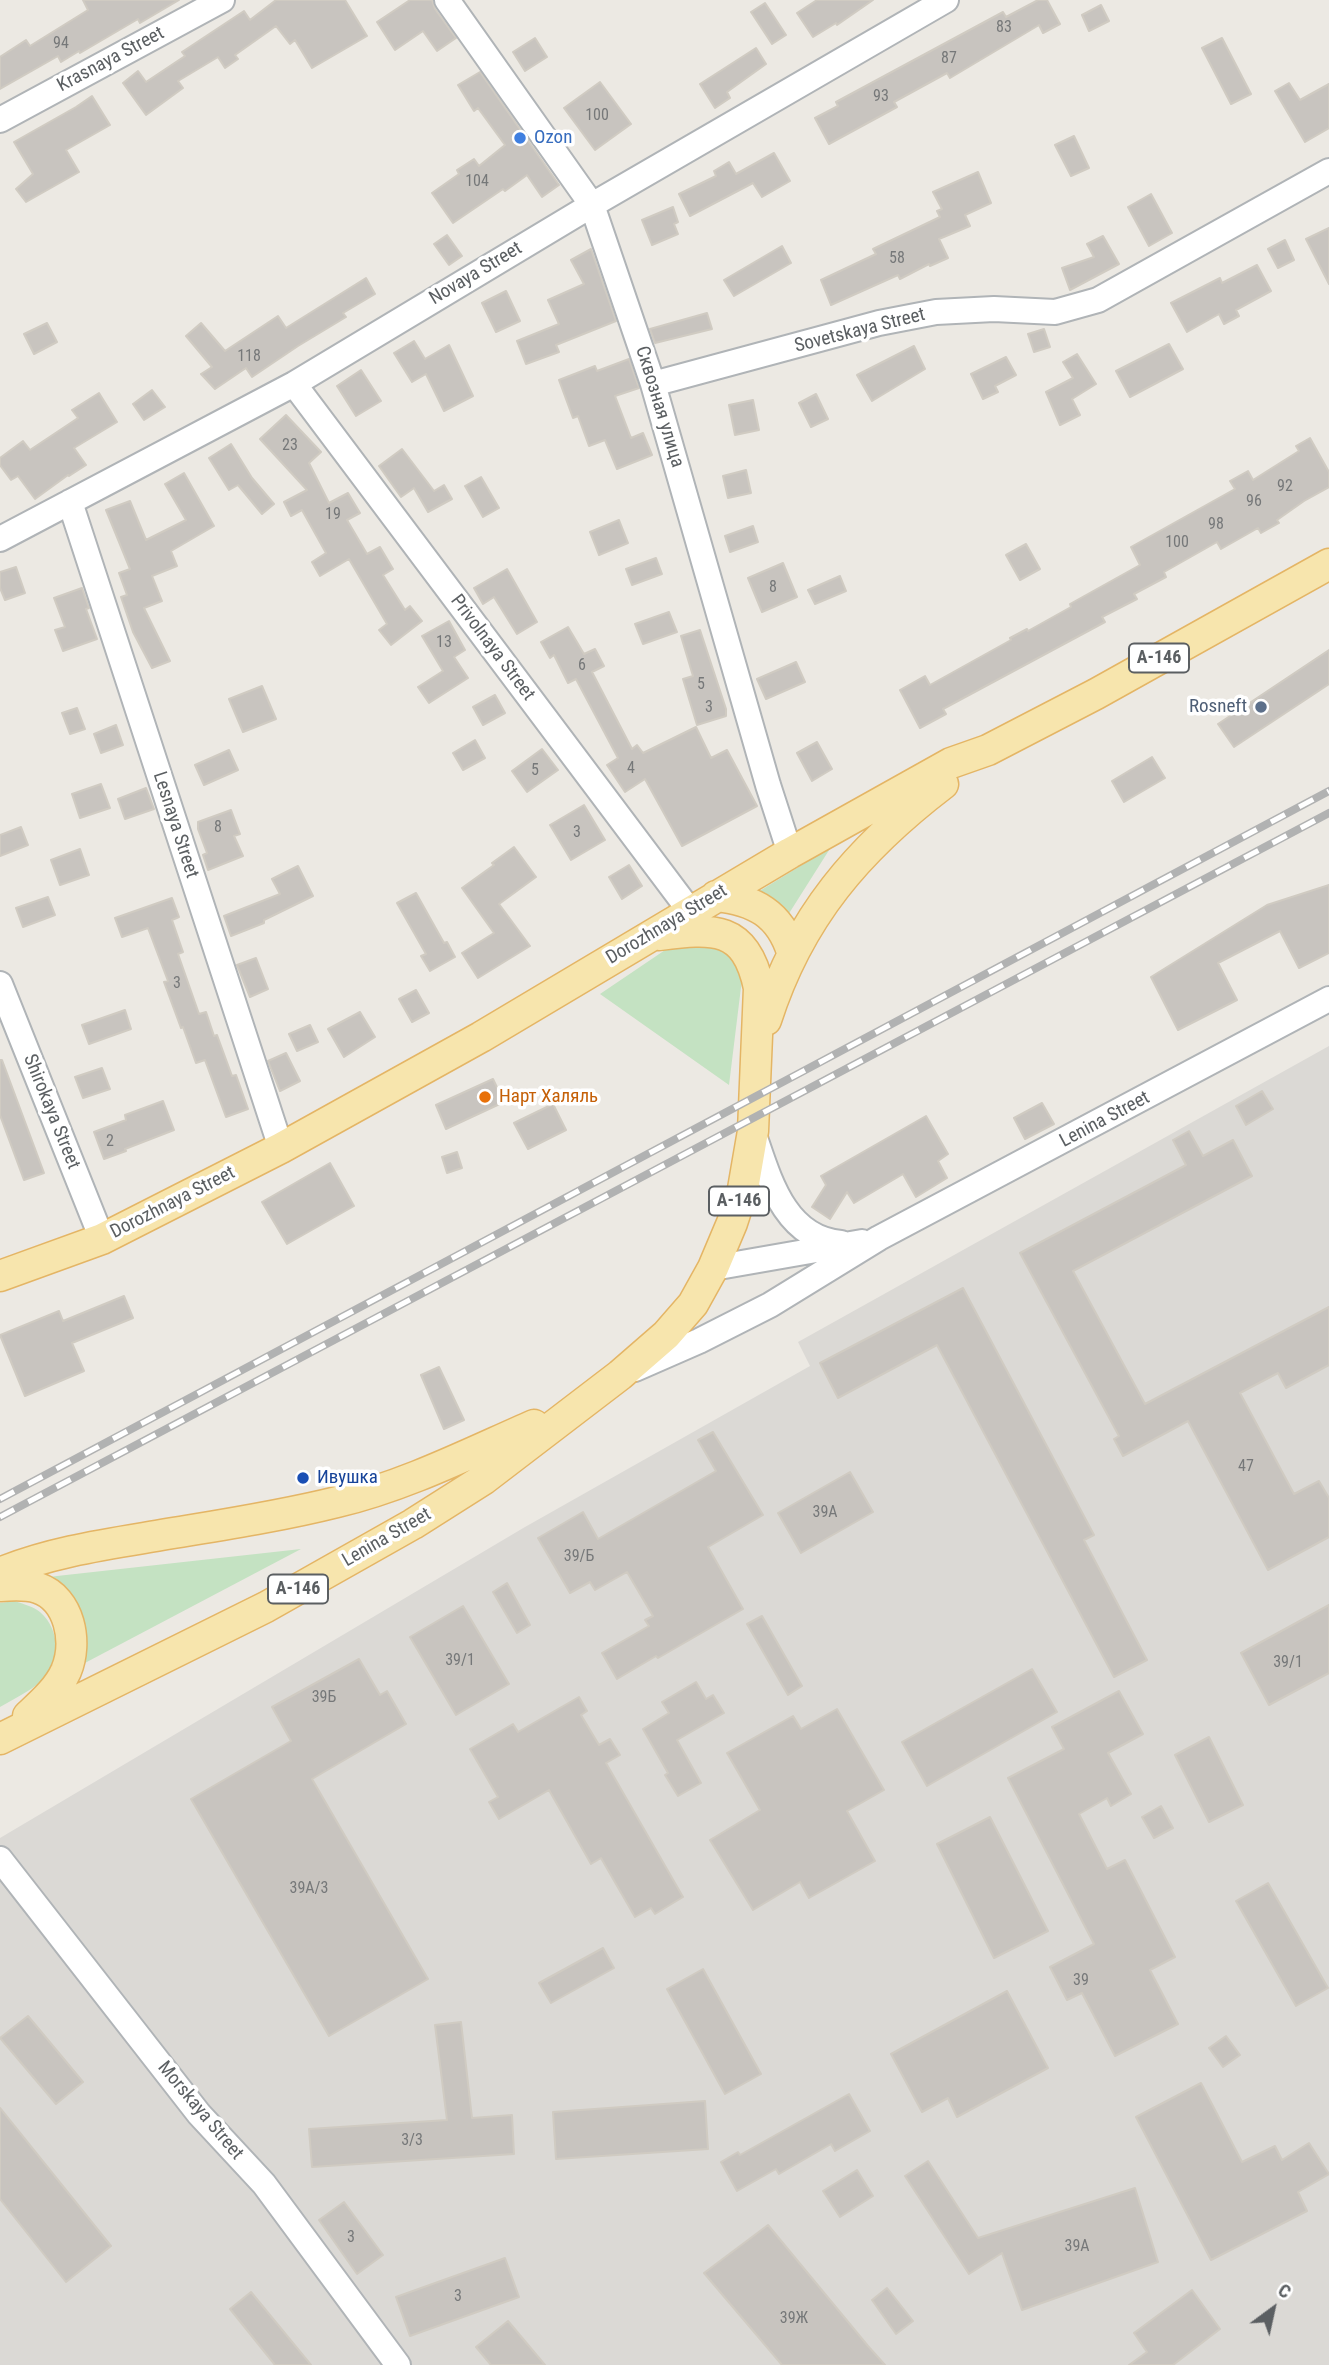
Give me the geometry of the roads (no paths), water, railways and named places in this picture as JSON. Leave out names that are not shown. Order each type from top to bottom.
[{"type":"main road","name":"Dorozhnaya Street","points":[[0,1276],[102,1240],[281,1148],[481,1037],[690,911],[951,763],[988,750],[1096,694],[1329,564]]},
{"type":"main road","name":"А-146","points":[[620,1375],[666,1335],[693,1304],[713,1268],[732,1223],[743,1189],[752,1131],[758,1046],[792,952],[827,898],[867,850],[904,815],[988,750]]},
{"type":"main road","points":[[790,853],[904,815]]},
{"type":"main road","points":[[716,896],[738,898],[758,906],[775,920],[787,937],[792,952]]},
{"type":"main road","points":[[648,937],[695,930],[721,934],[740,944],[754,965],[759,988],[758,1046]]},
{"type":"main road","name":"Lenina Street","points":[[2,1738],[266,1607],[412,1524],[484,1479],[620,1375]]},
{"type":"main road","name":"Lenina Street","points":[[0,1573],[34,1559],[99,1545],[338,1502],[405,1480],[573,1409]]},
{"type":"main road","name":"А-146","points":[[0,1586],[24,1585],[38,1588],[52,1597],[63,1609],[68,1620],[71,1640],[71,1654],[57,1686],[39,1707],[2,1738]]},
{"type":"street","name":"Krasnaya Street","points":[[0,120],[222,0]]},
{"type":"street","name":"Сквозная улица","points":[[447,0],[592,205],[653,384],[790,853]]},
{"type":"street","name":"Novaya Street","points":[[0,539],[294,384],[592,205],[946,0]]},
{"type":"street","name":"Sovetskaya Street","points":[[653,384],[879,323],[936,312],[994,309],[1055,312],[1098,300],[1329,171]]},
{"type":"street","name":"Privolnaya Street","points":[[294,384],[690,911]]},
{"type":"street","name":"Lesnaya Street","points":[[70,502],[281,1148]]},
{"type":"street","name":"Shirokaya Street","points":[[0,984],[102,1240]]},
{"type":"street","name":"Lenina Street","points":[[620,1375],[699,1341],[769,1305],[879,1238],[1329,999]]},
{"type":"street","name":"Lenina Street","points":[[752,1131],[777,1196],[795,1222],[826,1242],[852,1244]]},
{"type":"street","name":"Lenina Street","points":[[713,1268],[879,1238]]},
{"type":"street","name":"Morskaya Street","points":[[0,1859],[199,2114],[264,2184],[398,2365]]},
{"type":"railway","points":[[0,1499],[1329,791]]},
{"type":"railway","points":[[0,1517],[1329,813]]},
{"type":"place","name":"Ozon","points":[[520,138]]},
{"type":"place","name":"Rosneft","points":[[1261,707]]},
{"type":"place","name":"Нарт Халяль","points":[[485,1097]]},
{"type":"place","name":"Ивушка","points":[[303,1478]]}]
